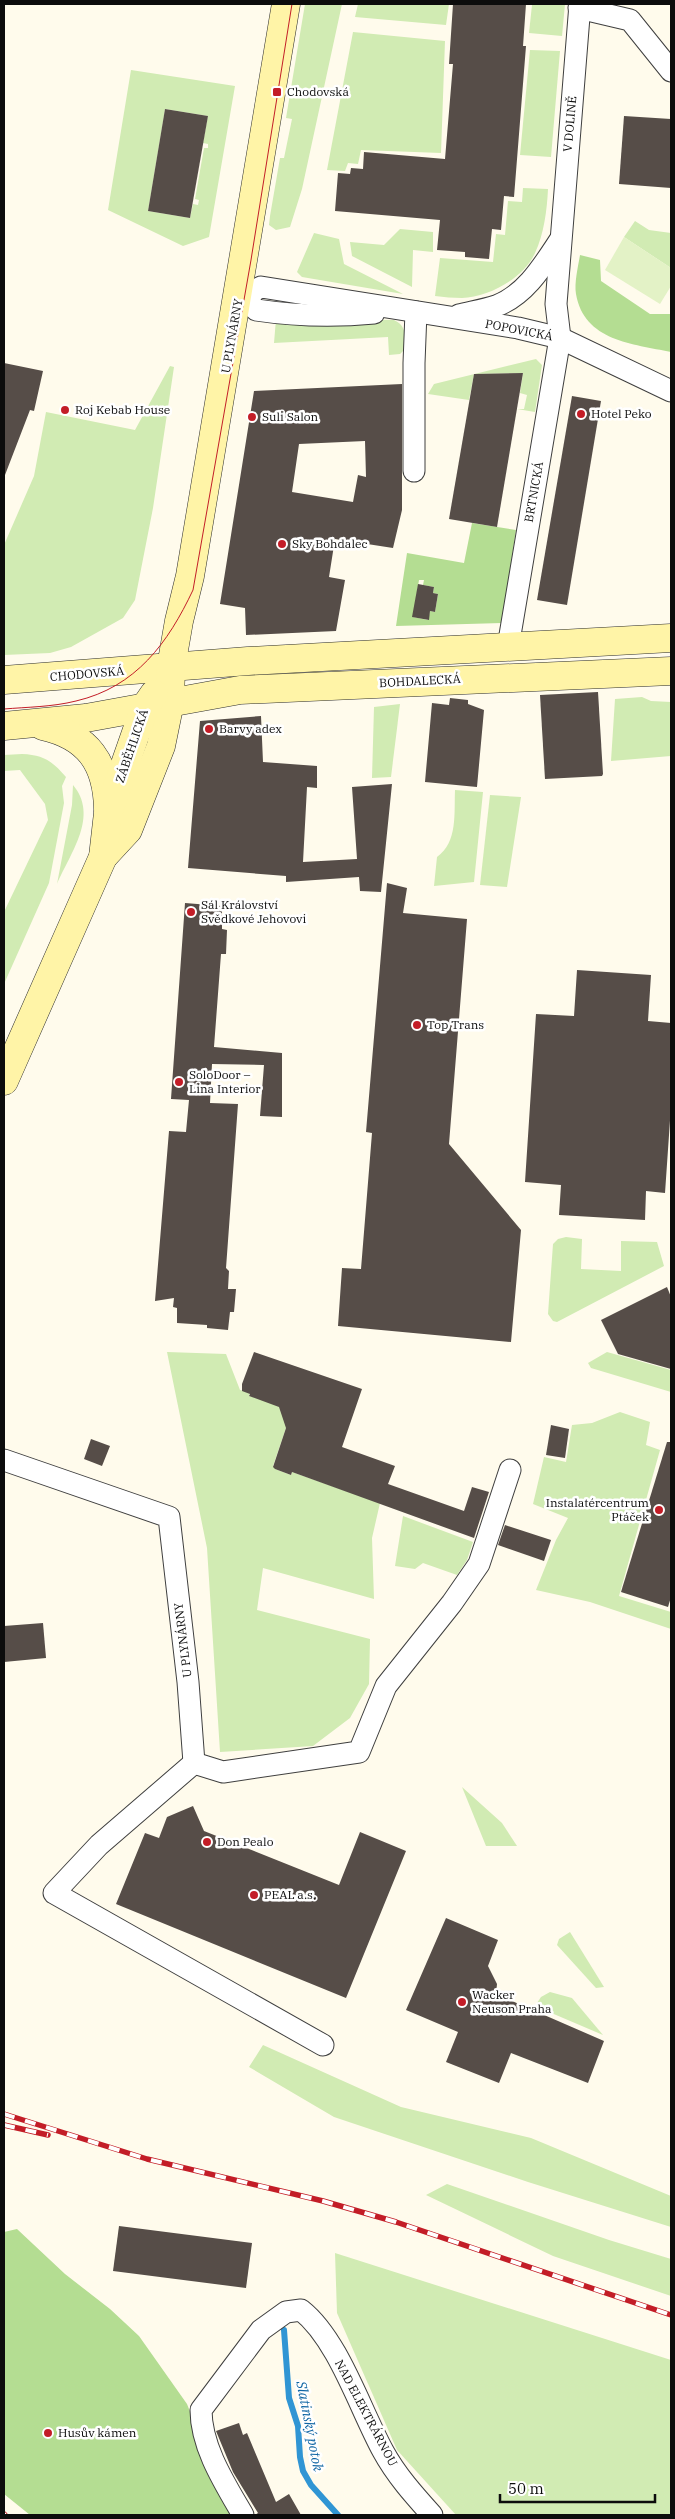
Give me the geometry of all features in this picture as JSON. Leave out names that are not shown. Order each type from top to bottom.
[{"type":"street","name":"U PLYNÁRNY","points":[[171,667],[179,621],[190,576],[241,296],[286,4]]},
{"type":"street","name":"V DOLINĚ","points":[[560,338],[556,304],[580,6],[630,20],[671,71]]},
{"type":"street","name":"V DOLINĚ","points":[[449,318],[498,305],[524,287],[537,274],[560,240]]},
{"type":"street","name":"POPOVICKÁ","points":[[241,296],[261,287],[518,328],[560,338],[671,391]]},
{"type":"street","points":[[408,311],[414,363],[414,471]]},
{"type":"street","name":"BRTNICKÁ","points":[[508,647],[560,338]]},
{"type":"street","points":[[171,667],[671,638]]},
{"type":"street","name":"CHODOVSKÁ","points":[[4,680],[171,667]]},
{"type":"street","name":"ZÁBĚHLICKÁ","points":[[4,1081],[103,857],[108,813],[157,704],[171,667]]},
{"type":"street","name":"BOHDALECKÁ","points":[[157,704],[240,690],[671,670]]},
{"type":"street","points":[[4,726],[86,718],[157,704]]},
{"type":"street","name":"ZÁBĚHLICKÁ","points":[[103,857],[128,830],[161,746],[157,704]]},
{"type":"street","points":[[32,724],[67,732],[89,750],[106,778],[108,813]]},
{"type":"street","name":"U PLYNÁRNY","points":[[4,1460],[169,1517],[188,1682],[194,1763]]},
{"type":"street","points":[[323,2045],[54,1893],[99,1845],[194,1763],[223,1772],[359,1752],[386,1686],[452,1603],[479,1564],[510,1470]]},
{"type":"street","name":"NAD ELEKTRÁRNOU","points":[[277,2297],[313,2319],[329,2344],[384,2452],[412,2493],[432,2515]]},
{"type":"street","points":[[242,2515],[224,2482],[207,2442],[201,2410],[261,2330],[286,2312],[301,2310]]},
{"type":"green space","points":[[305,4],[342,4],[302,189],[290,227],[276,230],[269,225],[270,216],[280,158],[284,158],[292,119],[286,118]]},
{"type":"green space","points":[[358,4],[449,4],[446,25],[355,17]]},
{"type":"green space","points":[[565,4],[562,36],[529,33],[532,5]]},
{"type":"green space","points":[[353,32],[445,41],[441,153],[361,150],[358,164],[348,163],[345,171],[327,170]]},
{"type":"green space","points":[[530,50],[560,51],[551,157],[520,155]]},
{"type":"green space","points":[[131,70],[235,86],[209,237],[183,246],[108,210]],"holes":[[[165,109],[208,116],[203,143],[208,144],[208,148],[204,148],[195,199],[199,200],[198,205],[193,204],[190,218],[148,211]]]},
{"type":"green space","points":[[523,188],[548,189],[543,230],[530,262],[514,278],[483,294],[462,298],[435,296],[440,258],[493,262],[496,234],[505,235],[508,201],[522,202]]},
{"type":"green space","points":[[635,221],[649,230],[671,233],[671,268],[624,237]]},
{"type":"green space","points":[[400,229],[433,232],[433,252],[413,250],[412,287],[352,256],[350,242],[384,245]]},
{"type":"green space","points":[[314,233],[339,239],[344,264],[403,294],[302,277],[297,272]]},
{"type":"green space","points":[[624,237],[671,268],[671,286],[660,304],[605,270]]},
{"type":"green space","points":[[580,255],[600,260],[601,281],[650,314],[671,314],[671,352],[626,343],[612,338],[589,322],[581,310],[576,294]]},
{"type":"green space","points":[[276,319],[394,320],[403,328],[405,349],[400,354],[389,355],[388,337],[274,343]]},
{"type":"green space","points":[[536,359],[542,365],[535,412],[517,409],[524,409],[527,395],[520,393],[523,373],[475,374]]},
{"type":"green space","points":[[170,366],[174,367],[153,508],[135,600],[123,618],[71,647],[50,653],[4,655],[4,545],[34,476],[46,412],[135,430]]},
{"type":"green space","points":[[474,374],[469,400],[428,394],[434,384]]},
{"type":"green space","points":[[472,523],[516,530],[502,623],[396,626],[407,553],[464,563]],"holes":[[[419,580],[424,580],[423,585],[434,587],[433,593],[438,594],[435,612],[430,611],[428,620],[413,617]]]},
{"type":"green space","points":[[642,697],[651,701],[671,702],[671,756],[611,761],[615,699]]},
{"type":"green space","points":[[400,704],[391,777],[372,778],[374,707]]},
{"type":"green space","points":[[22,754],[42,757],[66,777],[62,786],[64,803],[49,883],[4,984],[4,912],[48,820],[45,804],[20,770],[4,771],[4,755]]},
{"type":"green space","points":[[73,785],[80,797],[83,809],[83,822],[75,847],[57,884],[72,805]]},
{"type":"green space","points":[[455,790],[483,792],[474,882],[434,886],[437,857],[444,851],[452,835]]},
{"type":"green space","points":[[490,795],[521,797],[507,887],[480,885]]},
{"type":"green space","points":[[566,1237],[582,1239],[581,1269],[621,1271],[621,1241],[657,1242],[664,1266],[557,1322],[553,1321],[548,1314],[553,1244],[558,1239]]},
{"type":"green space","points":[[167,1352],[226,1354],[240,1390],[250,1392],[249,1396],[287,1405],[286,1428],[273,1466],[276,1467],[275,1469],[291,1475],[292,1472],[380,1503],[372,1538],[374,1599],[263,1568],[257,1610],[370,1639],[369,1684],[350,1718],[313,1746],[220,1752],[207,1548]]},
{"type":"green space","points":[[607,1352],[671,1370],[671,1392],[591,1368],[588,1363]]},
{"type":"green space","points":[[620,1412],[650,1422],[646,1445],[660,1450],[619,1596],[671,1612],[671,1629],[590,1602],[536,1590],[556,1540],[568,1518],[533,1504],[544,1457],[566,1462],[572,1425],[592,1423]]},
{"type":"green space","points":[[403,1516],[473,1542],[467,1560],[457,1575],[423,1563],[415,1569],[395,1566]]},
{"type":"green space","points":[[462,1787],[502,1823],[517,1846],[486,1846]]},
{"type":"green space","points":[[570,1932],[604,1987],[596,1988],[557,1945],[559,1939]]},
{"type":"green space","points":[[550,1992],[572,1998],[603,2035],[535,2006],[541,1997]]},
{"type":"green space","points":[[263,2045],[401,2107],[531,2138],[671,2196],[671,2227],[528,2182],[334,2117],[249,2067]]},
{"type":"green space","points":[[447,2184],[609,2240],[671,2259],[671,2296],[553,2256],[426,2195]]},
{"type":"green space","points":[[17,2229],[65,2274],[110,2309],[139,2336],[187,2404],[231,2515],[30,2515],[4,2494],[4,2232]]},
{"type":"green space","points":[[335,2253],[671,2360],[671,2515],[456,2515],[397,2450],[337,2313]]},
{"type":"building","points":[[453,4],[526,4],[523,46],[526,46],[514,197],[504,196],[501,230],[492,229],[489,259],[465,257],[465,252],[437,250],[440,220],[335,211],[338,173],[350,174],[351,168],[363,169],[364,152],[445,159],[453,64],[449,64]]},
{"type":"building","points":[[165,109],[208,116],[190,218],[148,211]]},
{"type":"building","points":[[624,116],[671,119],[671,188],[619,184]]},
{"type":"building","points":[[4,363],[43,371],[34,411],[30,410],[5,475]]},
{"type":"building","points":[[523,373],[497,527],[449,519],[474,374]]},
{"type":"building","points":[[402,384],[402,510],[393,548],[335,539],[329,577],[345,580],[336,631],[246,635],[245,608],[220,604],[254,391]],"holes":[[[365,441],[366,477],[358,475],[353,502],[292,492],[299,444]]]},
{"type":"building","points":[[572,396],[601,401],[567,605],[537,600]]},
{"type":"building","points":[[418,584],[434,587],[433,593],[438,594],[435,612],[430,611],[429,620],[412,617]]},
{"type":"building","points":[[598,692],[602,776],[545,779],[540,695]]},
{"type":"building","points":[[450,698],[468,700],[468,704],[484,710],[477,787],[425,782],[432,703],[449,705]]},
{"type":"building","points":[[261,716],[263,762],[317,766],[317,788],[307,787],[303,862],[357,859],[352,787],[392,784],[381,892],[360,891],[359,877],[286,882],[286,876],[188,868],[200,721]]},
{"type":"building","name":"Top Trans","points":[[387,883],[407,888],[403,913],[467,919],[449,1144],[521,1230],[511,1342],[338,1326],[342,1268],[361,1269],[372,1133],[366,1132]]},
{"type":"building","points":[[185,903],[222,906],[222,929],[227,930],[226,954],[221,954],[214,1047],[282,1053],[282,1117],[260,1116],[264,1065],[212,1064],[210,1103],[238,1104],[226,1268],[229,1271],[228,1289],[236,1289],[234,1312],[230,1312],[228,1330],[207,1328],[207,1325],[177,1323],[177,1308],[173,1307],[174,1298],[155,1301],[169,1131],[186,1132],[189,1100],[171,1099]]},
{"type":"building","points":[[577,970],[651,975],[648,1021],[671,1023],[671,1106],[665,1193],[646,1191],[645,1220],[559,1215],[561,1185],[525,1182],[536,1014],[574,1016]]},
{"type":"building","points":[[667,1287],[671,1297],[671,1369],[618,1354],[601,1320]]},
{"type":"building","points":[[254,1352],[362,1389],[342,1447],[395,1466],[388,1484],[464,1511],[472,1487],[489,1492],[474,1538],[292,1472],[291,1475],[275,1469],[273,1467],[286,1428],[279,1407],[249,1396],[250,1394],[242,1391],[242,1384]]},
{"type":"building","points":[[551,1425],[569,1429],[565,1458],[546,1455]]},
{"type":"building","points":[[91,1439],[110,1446],[102,1466],[84,1459]]},
{"type":"building","name":"Instalatércentrum Ptáček","points":[[667,1442],[671,1442],[671,1597],[668,1607],[621,1592]]},
{"type":"building","points":[[505,1525],[551,1540],[544,1561],[498,1545]]},
{"type":"building","points":[[43,1623],[46,1658],[4,1662],[4,1626]]},
{"type":"building","name":"PEAL a.s.","points":[[193,1806],[204,1831],[339,1885],[360,1832],[406,1851],[346,1998],[116,1904],[145,1833],[159,1838],[167,1817]]},
{"type":"building","name":"Wacker Neuson Praha","points":[[446,1918],[498,1940],[488,1966],[497,1984],[496,1994],[604,2041],[588,2083],[511,2053],[499,2083],[446,2062],[458,2032],[406,2010]]},
{"type":"building","points":[[119,2226],[252,2243],[246,2288],[113,2271]]},
{"type":"building","points":[[239,2423],[243,2435],[247,2433],[276,2502],[289,2494],[301,2515],[255,2515],[258,2513],[233,2472],[216,2431]]},
{"type":"waterway","name":"Slatinský potok","points":[[284,2330],[289,2398],[298,2426],[303,2471],[311,2485],[338,2515]]},
{"type":"tram line","points":[[4,709],[67,703],[97,694],[116,685],[133,674],[161,645],[173,628],[193,590],[251,260],[292,4]]},
{"type":"railway","points":[[4,2114],[147,2159],[323,2201],[396,2222],[671,2315]]},
{"type":"railway","points":[[4,2125],[48,2135]]},
{"type":"place","name":"Chodovská","points":[[277,92]]},
{"type":"place","name":"Roj Kebab House","points":[[65,410]]},
{"type":"place","name":"Hotel Peko","points":[[581,414]]},
{"type":"place","name":"Suli Salon","points":[[252,417]]},
{"type":"place","name":"Sky Bohdalec","points":[[282,544]]},
{"type":"place","name":"Barvy adex","points":[[209,729]]},
{"type":"place","name":"Sál Království Svědkové Jehovovi","points":[[191,912]]},
{"type":"place","name":"Top Trans","points":[[417,1025]]},
{"type":"place","name":"SoloDoor – Lina Interior","points":[[179,1082]]},
{"type":"place","name":"Instalatércentrum Ptáček","points":[[659,1510]]},
{"type":"place","name":"Don Pealo","points":[[207,1842]]},
{"type":"place","name":"PEAL a.s.","points":[[254,1895]]},
{"type":"place","name":"Wacker Neuson Praha","points":[[462,2002]]},
{"type":"place","name":"Husův kámen","points":[[48,2433]]}]
